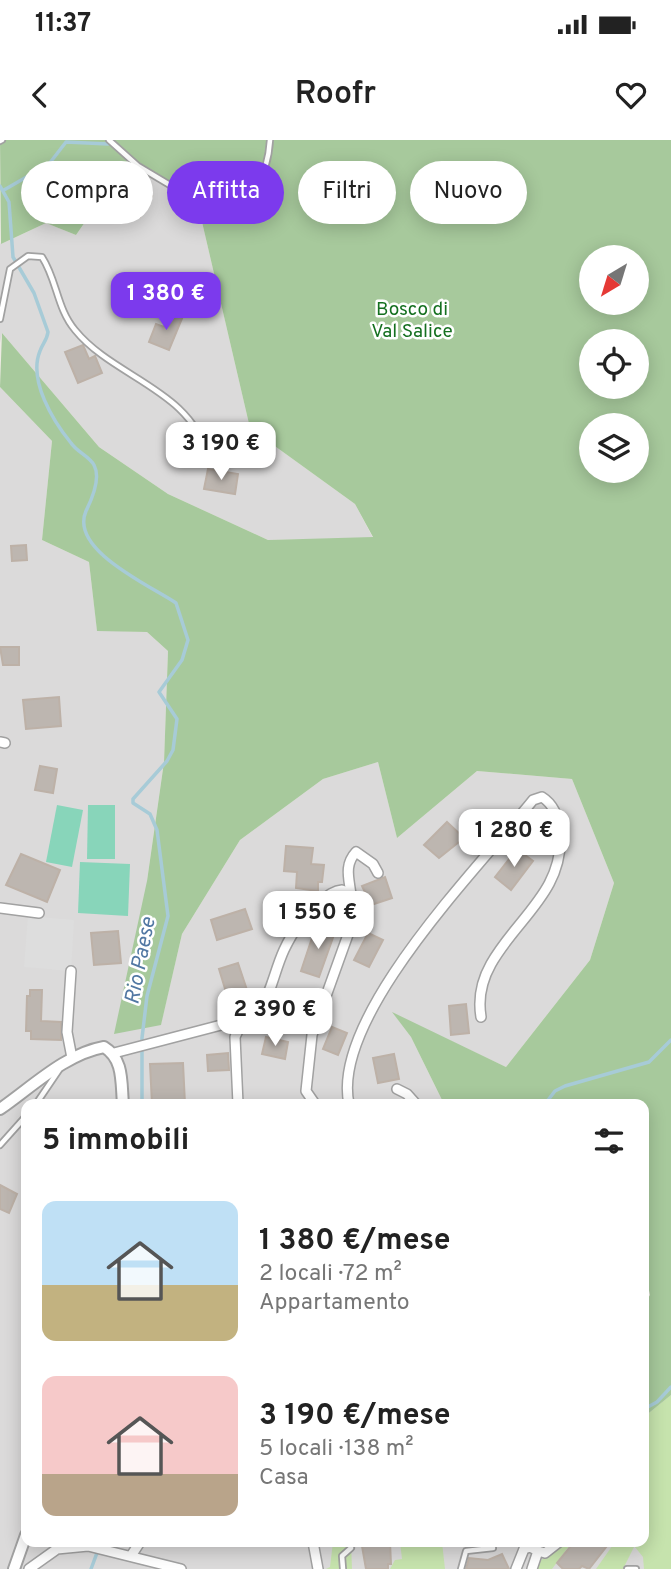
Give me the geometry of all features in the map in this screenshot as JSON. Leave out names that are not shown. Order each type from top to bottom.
[{"type":"street","points":[[348,1099],[346,1074],[365,1023],[394,975],[442,905],[533,800],[542,797],[551,803],[559,824],[561,843],[557,866],[549,889],[491,964],[479,1003],[481,1017]]},
{"type":"street","points":[[312,1099],[306,1091],[312,1035],[354,918],[347,867],[353,854],[356,852],[364,855],[377,873]]},
{"type":"street","points":[[114,1053],[242,1022],[255,1014],[267,998],[283,952],[298,925],[332,893],[342,890],[351,895]]},
{"type":"street","points":[[0,908],[39,913]]},
{"type":"street","points":[[71,971],[68,1032],[72,1058]]},
{"type":"street","points":[[237,1099],[235,1037],[242,1022]]},
{"type":"street","points":[[0,1110],[72,1058],[87,1050],[104,1047],[114,1053],[121,1072],[122,1099]]},
{"type":"street","points":[[397,1089],[412,1099]]},
{"type":"street","points":[[13,1569],[21,1547]]},
{"type":"street","points":[[131,1556],[137,1547]]},
{"type":"street","points":[[314,1547],[318,1569]]},
{"type":"street","points":[[516,1569],[524,1549],[530,1547],[545,1553],[553,1547]]},
{"type":"street","points":[[29,1569],[57,1549],[99,1549],[181,1569]]},
{"type":"street","points":[[532,1569],[538,1551]]},
{"type":"lane","points":[[110,141],[138,166],[215,212],[242,201],[259,184],[269,158],[270,140]]},
{"type":"lane","points":[[0,319],[6,300],[8,272],[35,254],[42,257],[62,309],[75,330],[98,352],[156,389],[177,407],[203,439],[207,456]]},
{"type":"lane","points":[[39,1099],[61,1066]]},
{"type":"lane","points":[[0,1145],[21,1122]]},
{"type":"lane","points":[[343,1569],[342,1556],[351,1548]]},
{"type":"lane","points":[[461,1569],[466,1551],[493,1548]]},
{"type":"lane","points":[[627,1569],[636,1569]]},
{"type":"shaded area","points":[[153,177],[167,187],[167,224],[202,224],[250,428],[355,504],[373,538],[268,540],[168,494],[99,447],[2,333],[0,343],[0,242],[1,244],[44,224],[76,235],[84,224],[153,224]]},
{"type":"shaded area","points":[[0,387],[52,441],[42,540],[89,562],[97,630],[147,632],[168,651],[164,762],[147,881],[161,1024],[182,934],[240,840],[323,779],[378,762],[397,838],[477,771],[572,779],[614,883],[590,960],[506,1067],[394,1014],[411,1037],[442,1099],[21,1099],[21,1547],[649,1547],[649,1413],[671,1395],[671,1569],[0,1569]]},
{"type":"shaded area","points":[[28,916],[74,920],[71,971],[24,967]]},
{"type":"green space","name":"Bosco di Val Salice","points":[[0,140],[671,140],[671,1395],[649,1413],[649,1099],[442,1099],[411,1037],[392,1012],[506,1067],[590,960],[614,883],[572,779],[477,771],[397,838],[378,762],[323,779],[240,840],[182,934],[161,1025],[114,1034],[147,881],[164,762],[168,651],[147,632],[97,631],[89,562],[42,540],[52,441],[0,387],[2,333],[99,447],[168,494],[268,540],[373,537],[355,504],[250,428],[202,224],[284,224],[284,161],[167,161],[167,187],[153,177],[153,161],[21,161],[21,224],[44,224],[1,244]]},
{"type":"green space","name":"Bosco di Val Salice","points":[[48,224],[84,224],[76,235]]},
{"type":"green space","points":[[57,805],[83,810],[72,867],[46,862]]},
{"type":"green space","points":[[88,805],[115,805],[115,859],[87,859]]},
{"type":"green space","points":[[80,862],[130,864],[128,916],[78,913]]},
{"type":"green space","points":[[671,1395],[671,1569],[644,1569],[643,1557],[635,1547],[649,1547],[649,1413]]},
{"type":"green space","points":[[332,1547],[351,1547],[352,1569],[326,1569],[330,1567]]},
{"type":"green space","points":[[401,1547],[443,1547],[445,1569],[390,1569],[395,1560],[402,1559]]},
{"type":"green space","points":[[558,1547],[568,1547],[552,1569],[535,1569],[539,1562]]},
{"type":"green space","points":[[611,1547],[634,1547],[623,1569],[596,1569]]},
{"type":"building","points":[[171,311],[183,316],[169,350],[149,342],[156,324],[164,327]]},
{"type":"building","points":[[83,345],[89,359],[95,356],[102,373],[78,383],[65,352]]},
{"type":"building","points":[[227,425],[229,441],[207,443],[206,427]]},
{"type":"building","points":[[208,469],[238,474],[235,494],[204,489]]},
{"type":"building","points":[[26,545],[27,560],[12,561],[11,546]]},
{"type":"building","points":[[0,647],[19,647],[19,665],[3,665]]},
{"type":"building","points":[[59,697],[61,726],[26,729],[23,700]]},
{"type":"building","points":[[40,766],[57,769],[53,793],[35,790]]},
{"type":"building","points":[[447,822],[464,838],[439,858],[424,845]]},
{"type":"building","points":[[286,846],[313,848],[311,864],[324,865],[318,891],[296,888],[297,872],[284,871]]},
{"type":"building","points":[[517,849],[533,861],[511,890],[495,877]]},
{"type":"building","points":[[21,854],[60,870],[47,902],[6,885]]},
{"type":"building","points":[[385,877],[392,898],[371,905],[362,886]]},
{"type":"building","points":[[245,909],[252,929],[217,940],[211,920]]},
{"type":"building","points":[[316,926],[335,932],[319,977],[301,971]]},
{"type":"building","points":[[118,931],[121,963],[94,965],[91,933]]},
{"type":"building","points":[[368,933],[383,940],[369,967],[354,960]]},
{"type":"building","points":[[238,963],[249,996],[229,1002],[219,969]]},
{"type":"building","points":[[30,990],[42,990],[41,1021],[61,1022],[61,1040],[31,1039],[31,1031],[26,1031],[27,996],[30,996]]},
{"type":"building","points":[[466,1004],[469,1033],[451,1035],[449,1006]]},
{"type":"building","points":[[332,1027],[347,1033],[338,1055],[323,1049]]},
{"type":"building","points":[[266,1037],[288,1042],[285,1059],[262,1054]]},
{"type":"building","points":[[228,1053],[229,1070],[208,1071],[207,1055]]},
{"type":"building","points":[[394,1054],[399,1079],[378,1083],[373,1058]]},
{"type":"building","points":[[183,1063],[185,1099],[152,1099],[150,1064]]},
{"type":"building","points":[[0,1185],[17,1194],[9,1213],[0,1209]]},
{"type":"building","points":[[362,1547],[390,1547],[391,1564],[388,1564],[388,1569],[366,1569]]},
{"type":"building","points":[[570,1547],[606,1547],[589,1569],[582,1566],[579,1569],[563,1569],[557,1563]]},
{"type":"building","points":[[502,1554],[509,1569],[466,1569],[469,1558],[488,1560]]},
{"type":"waterway","points":[[4,190],[49,164],[66,142],[108,144],[110,140]]},
{"type":"waterway","name":"Rio Paese","points":[[0,186],[9,202],[13,257],[34,293],[48,332],[37,362],[37,375],[44,400],[74,446],[92,462],[96,470],[95,488],[84,525],[89,539],[100,553],[115,565],[176,603],[188,640],[182,660],[159,692],[177,719],[173,750],[167,761],[133,799],[133,803],[150,814],[157,830],[168,916],[147,996],[142,1038],[142,1099]]},
{"type":"waterway","points":[[549,1099],[555,1091],[565,1086],[649,1062],[671,1040]]},
{"type":"waterway","points":[[649,1406],[671,1387]]},
{"type":"waterway","name":"Rio Paese","points":[[91,1569],[99,1547]]}]
